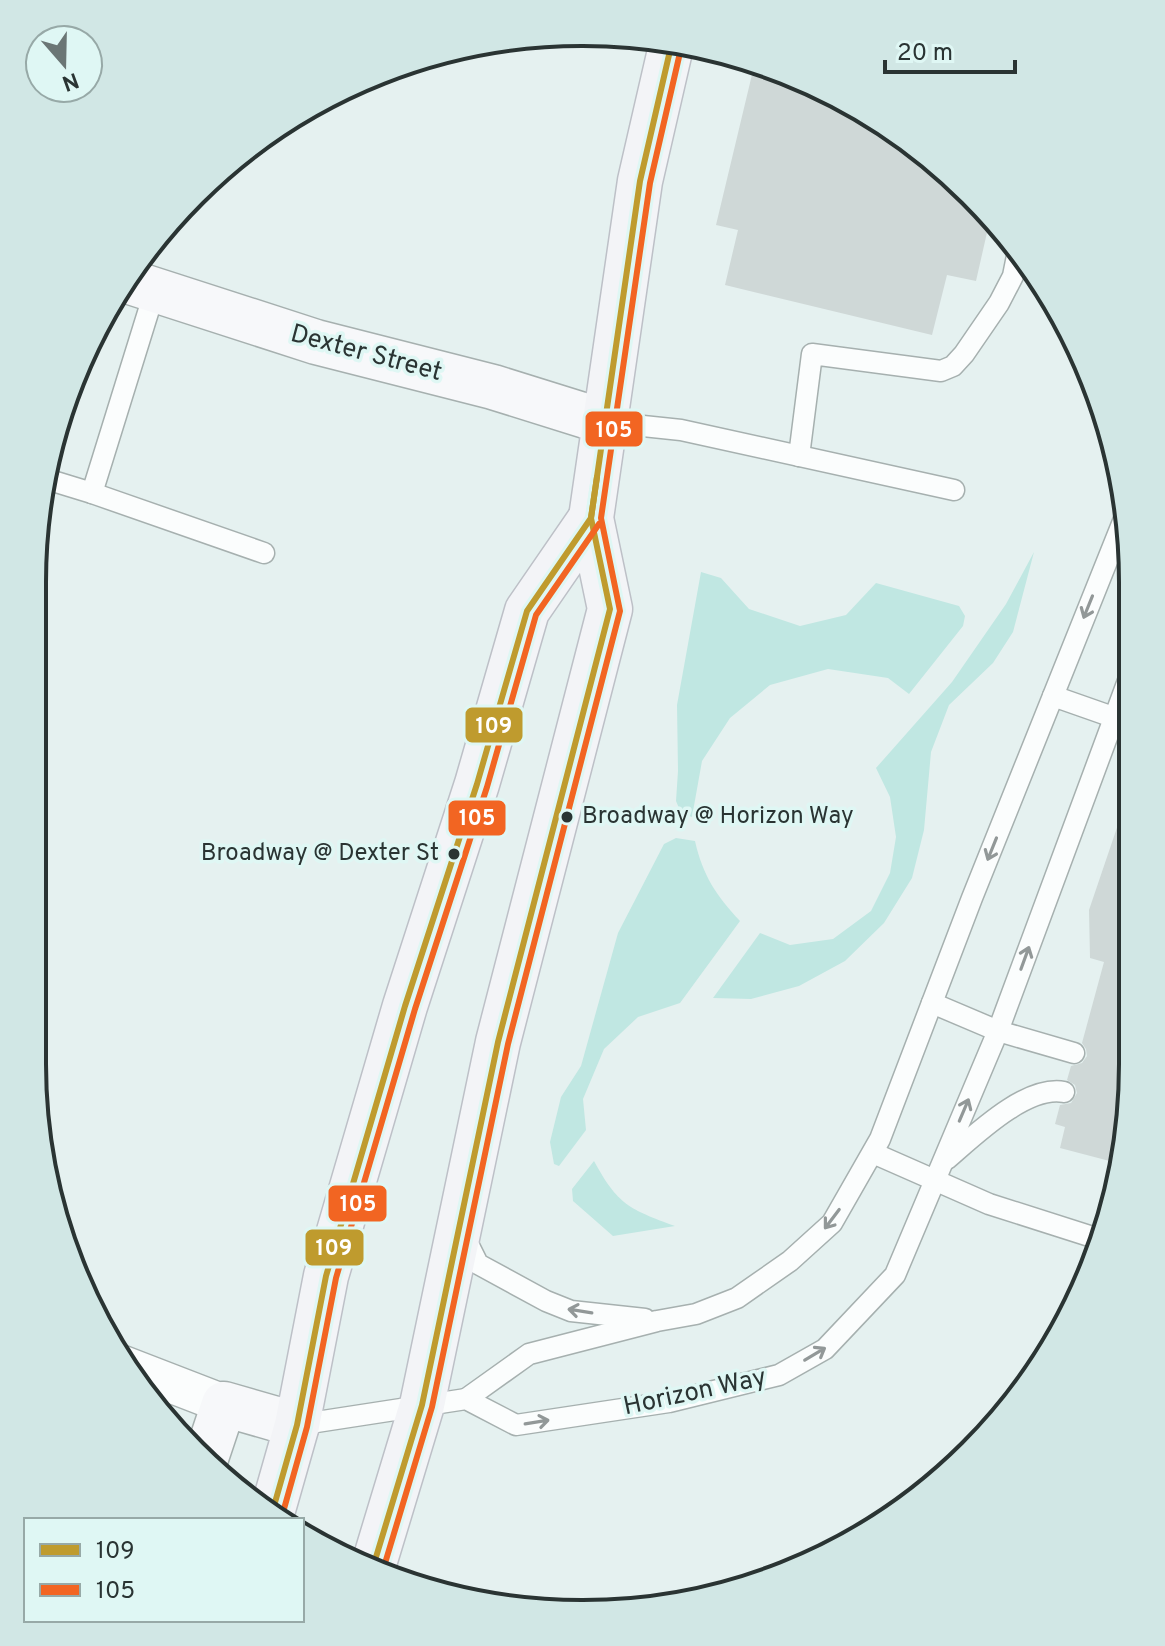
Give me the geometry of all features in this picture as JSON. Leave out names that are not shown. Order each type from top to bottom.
[{"type":"main road","points":[[376,1558],[422,1405],[498,1042],[610,609],[591,518],[640,181],[669,53]]},
{"type":"main road","points":[[275,1503],[297,1425],[326,1276],[405,1006],[477,784],[527,611],[591,518]]},
{"type":"street","name":"Dexter Street","points":[[141,285],[316,342],[493,387],[605,422]]},
{"type":"street","points":[[144,1373],[224,1404],[297,1425]]},
{"type":"street","points":[[209,1449],[224,1404]]},
{"type":"lane","points":[[799,456],[812,354],[941,371],[953,366],[999,303],[1015,265]]},
{"type":"lane","points":[[92,493],[141,285]]},
{"type":"lane","points":[[605,422],[681,430],[954,490]]},
{"type":"lane","points":[[55,482],[264,553]]},
{"type":"lane","points":[[297,1425],[466,1399],[529,1354],[696,1314],[737,1298],[790,1261],[832,1223],[880,1139],[1117,537]]},
{"type":"lane","points":[[1053,696],[1119,719]]},
{"type":"lane","name":"Horizon Way","points":[[466,1399],[516,1425],[669,1402],[779,1375],[825,1349],[895,1275],[998,1031],[1119,725]]},
{"type":"lane","points":[[932,1003],[998,1031],[1074,1053]]},
{"type":"lane","points":[[938,1173],[980,1130],[1011,1108],[1048,1089],[1064,1092]]},
{"type":"lane","points":[[873,1153],[938,1173],[989,1204],[1091,1236]]},
{"type":"lane","points":[[459,1227],[478,1264],[546,1301],[571,1311],[657,1321]]},
{"type":"shaded area","points":[[1034,552],[1013,632],[993,663],[949,705],[931,752],[924,830],[912,878],[884,923],[845,961],[799,986],[751,999],[713,998],[760,933],[790,945],[833,939],[871,911],[890,873],[896,837],[890,797],[876,768],[952,682],[1006,604]]},
{"type":"shaded area","points":[[701,572],[721,578],[749,609],[800,626],[846,615],[876,583],[959,606],[965,616],[963,626],[909,694],[888,678],[828,669],[770,685],[730,718],[702,761],[692,817],[681,813],[676,801],[677,705]]},
{"type":"shaded area","points":[[676,838],[695,841],[712,884],[740,921],[680,1003],[638,1017],[604,1049],[583,1099],[586,1130],[559,1166],[554,1164],[550,1142],[561,1097],[581,1066],[618,933],[664,844]]},
{"type":"shaded area","points":[[594,1161],[610,1187],[626,1204],[675,1226],[613,1236],[573,1201],[572,1189]]},
{"type":"building","points":[[752,73],[820,101],[881,136],[936,179],[987,231],[976,281],[947,275],[932,335],[725,285],[738,230],[716,225]]},
{"type":"building","points":[[1119,822],[1119,1064],[1110,1161],[1060,1148],[1065,1127],[1055,1124],[1060,1105],[1071,1103],[1077,1093],[1075,1085],[1067,1080],[1071,1066],[1082,1063],[1087,1056],[1082,1043],[1104,962],[1090,958],[1089,910]]},
{"type":"transit line","name":"109","points":[[376,1558],[422,1405],[498,1042],[610,609],[591,518],[640,181],[669,53]]},
{"type":"transit line","name":"105","points":[[385,1562],[432,1407],[508,1044],[620,611],[601,518],[650,183],[679,55]]},
{"type":"transit line","name":"109","points":[[275,1503],[297,1425],[326,1276],[405,1006],[477,784],[527,611],[591,518],[597,477]]},
{"type":"transit line","name":"105","points":[[284,1510],[307,1427],[336,1278],[415,1009],[487,787],[536,615],[599,524]]},
{"type":"place","name":"Broadway @ Horizon Way","points":[[567,817]]},
{"type":"place","name":"Broadway @ Dexter St","points":[[454,854]]}]
